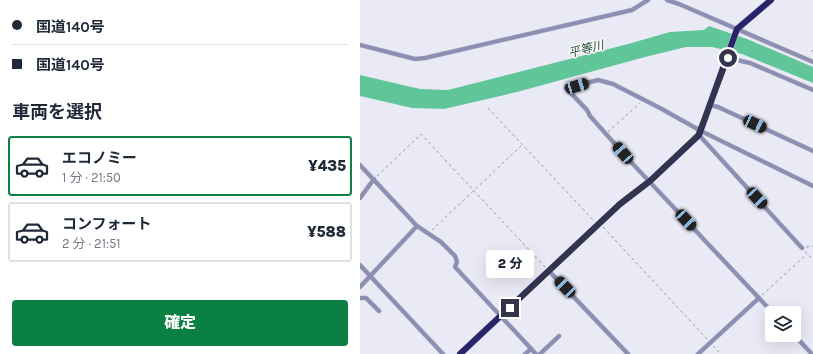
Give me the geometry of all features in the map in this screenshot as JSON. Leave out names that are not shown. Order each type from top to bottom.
[{"type":"highway","points":[[460,354],[598,224],[620,204],[650,181],[700,133],[737,30],[771,0]]},
{"type":"street","points":[[360,45],[415,58],[425,58],[632,10],[648,0]]},
{"type":"street","points":[[667,0],[679,2],[737,30],[813,62]]},
{"type":"street","points":[[728,57],[750,63],[813,90]]},
{"type":"street","points":[[766,306],[631,162],[590,116],[587,110],[566,88],[598,80],[613,84],[644,100],[700,133],[813,186]]},
{"type":"street","points":[[710,105],[718,107],[813,151]]},
{"type":"street","points":[[700,133],[802,248]]},
{"type":"street","points":[[360,165],[417,226],[441,242],[455,256],[457,262],[455,267],[536,354]]},
{"type":"street","points":[[360,198],[374,179]]},
{"type":"street","points":[[360,287],[371,277],[417,226]]},
{"type":"street","points":[[360,265],[443,354]]},
{"type":"street","points":[[549,271],[628,354]]},
{"type":"street","points":[[360,298],[366,298],[379,311]]},
{"type":"street","points":[[698,354],[759,298]]},
{"type":"street","points":[[540,354],[559,336]]},
{"type":"street","points":[[801,342],[812,354]]},
{"type":"street","points":[[525,354],[530,349]]},
{"type":"path","points":[[607,134],[644,100]]},
{"type":"path","points":[[488,108],[721,354]]},
{"type":"path","points":[[374,179],[421,134],[549,271]]},
{"type":"path","points":[[429,234],[522,145]]},
{"type":"path","points":[[813,246],[802,248],[813,260]]},
{"type":"path","points":[[759,298],[807,254]]},
{"type":"shaded area","points":[[709,26],[747,39],[813,67],[813,83],[742,54],[712,47],[686,47],[517,92],[444,109],[412,108],[360,96],[360,75],[420,89],[448,90],[670,32],[704,30]]},
{"type":"route","points":[[510,308],[598,224],[620,204],[650,181],[698,135],[701,131],[728,58]]},
{"type":"water label","name":"平等川","points":[[586,49]]}]
